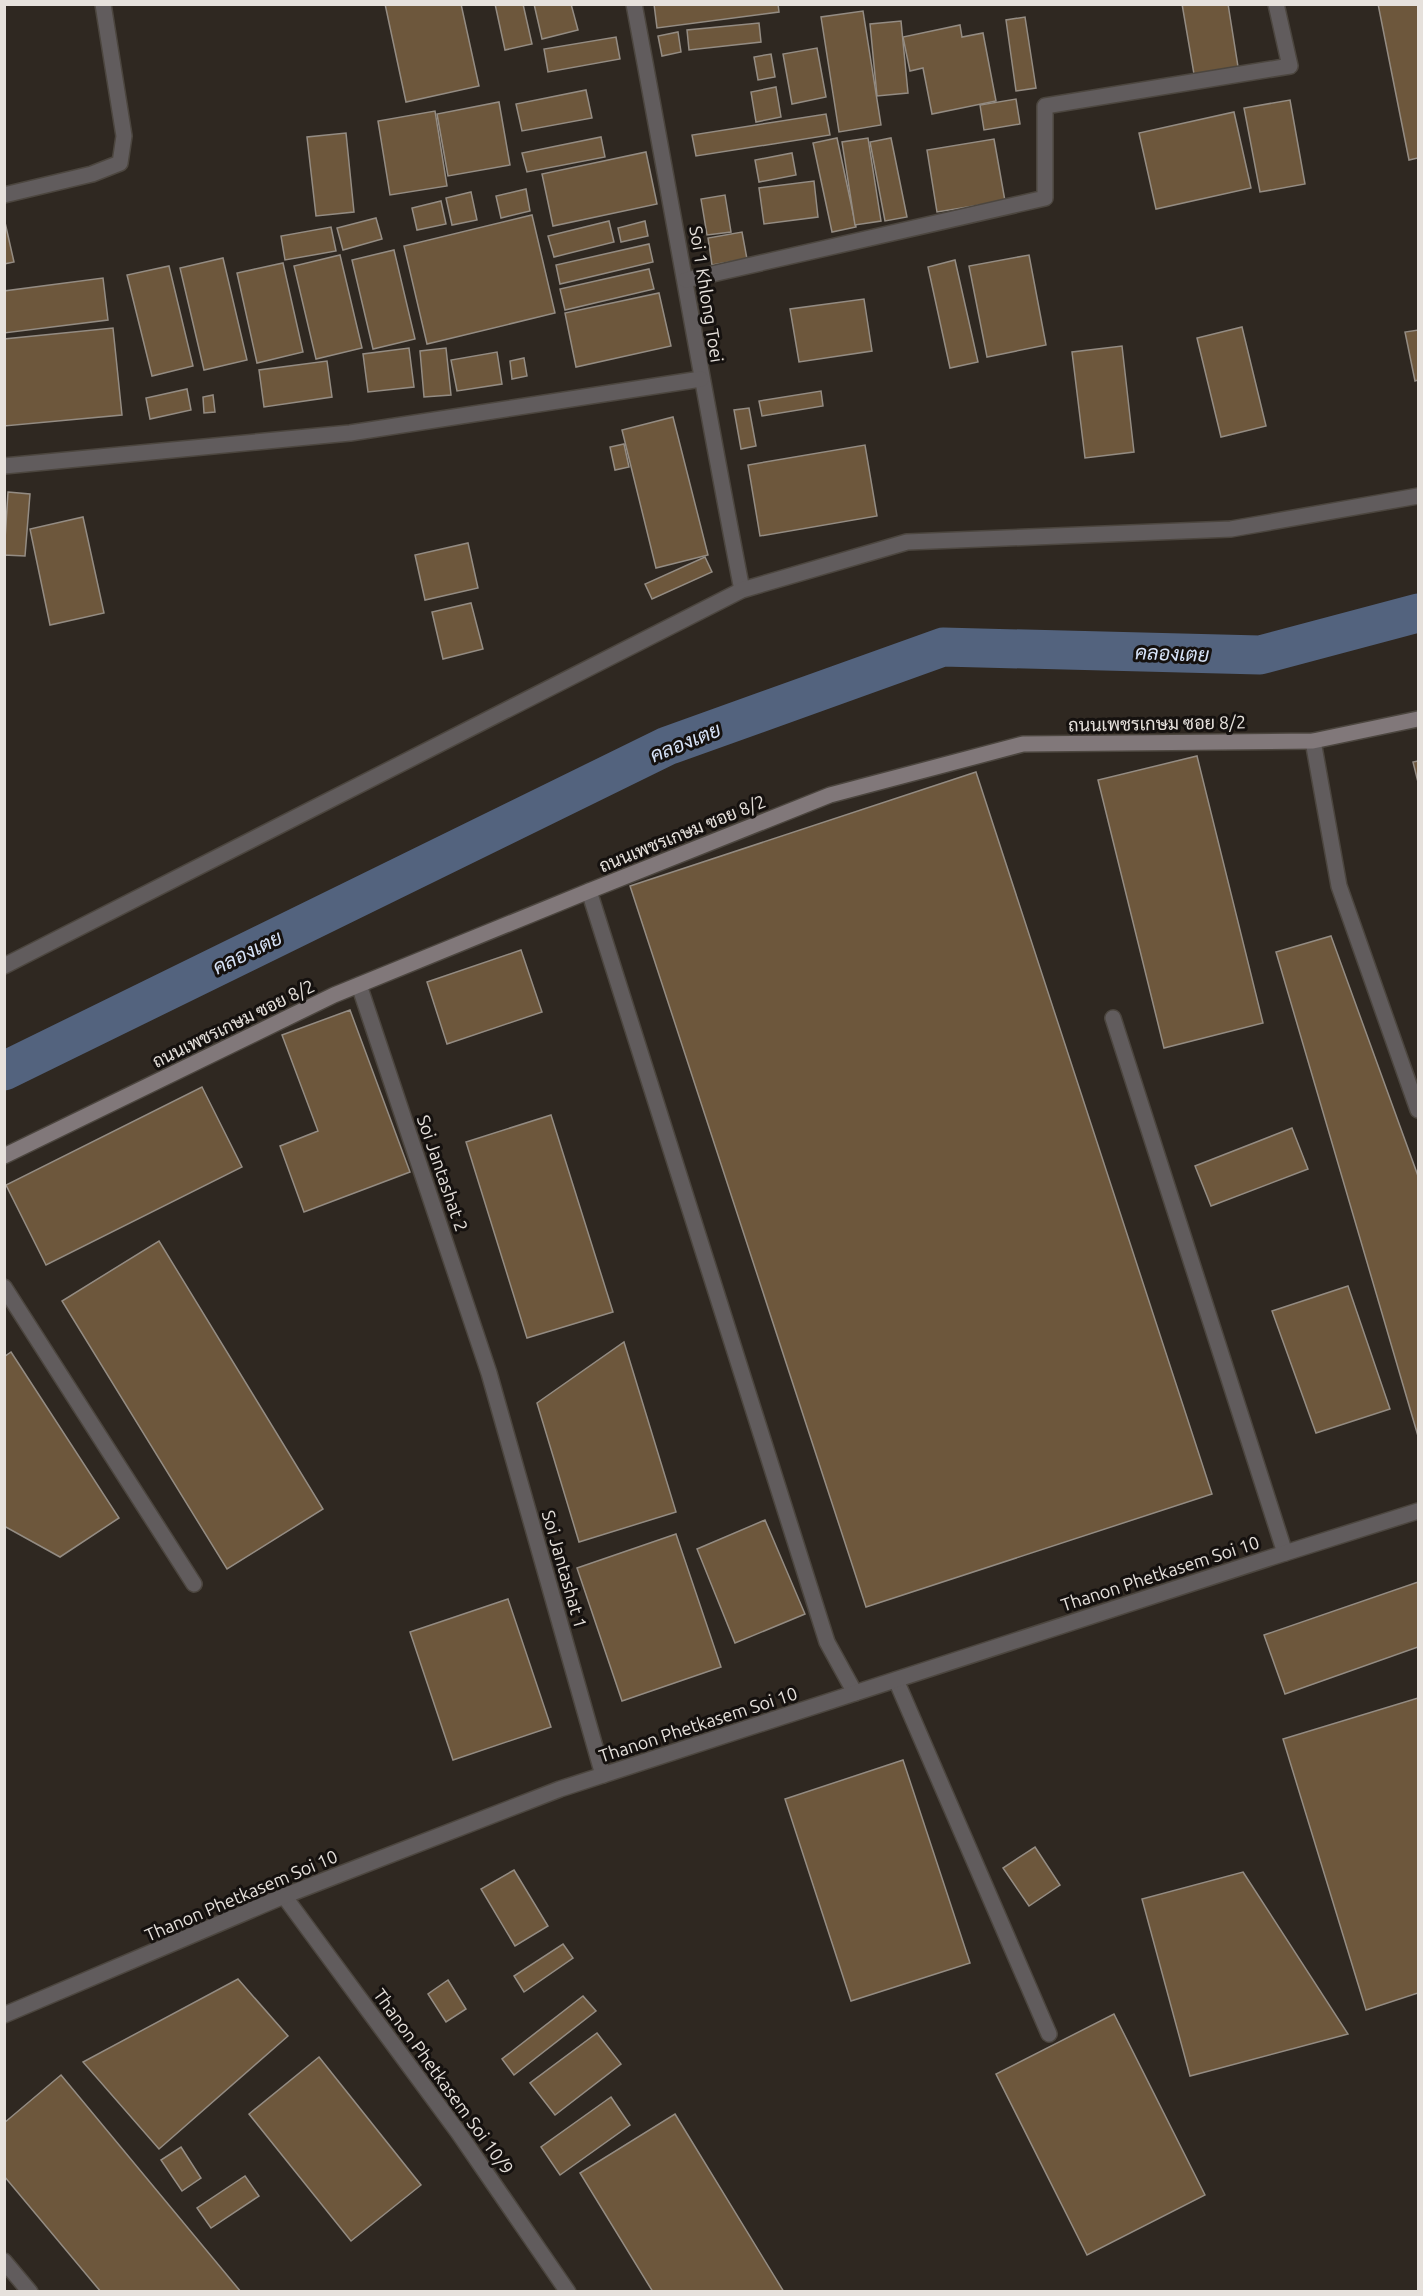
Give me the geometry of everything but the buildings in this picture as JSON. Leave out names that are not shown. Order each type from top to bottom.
[{"type":"street","points":[[4,195],[92,174],[120,163],[124,136],[103,4]]},
{"type":"street","name":"Soi 1 Khlong Toei","points":[[634,4],[686,280],[701,379],[742,590]]},
{"type":"street","points":[[686,280],[1045,198],[1045,106],[1290,66],[1276,4]]},
{"type":"street","points":[[4,466],[350,433],[701,379]]},
{"type":"street","points":[[4,966],[742,590],[907,542],[1231,529],[1419,496]]},
{"type":"street","name":"ถนนเพชรเกษม ซอย 8/2","points":[[4,1155],[324,1000],[830,795],[1023,744],[1313,741],[1419,719]]},
{"type":"street","points":[[1313,741],[1339,886],[1419,1110]]},
{"type":"street","points":[[589,891],[827,1642],[855,1693]]},
{"type":"street","name":"Soi Jantashat 2","points":[[359,985],[489,1373]]},
{"type":"street","points":[[1113,1018],[1285,1553]]},
{"type":"street","points":[[4,1287],[194,1584]]},
{"type":"street","name":"Soi Jantashat 1","points":[[489,1373],[603,1775]]},
{"type":"street","name":"Thanon Phetkasem Soi 10","points":[[4,2015],[284,1896],[560,1789],[1419,1511]]},
{"type":"street","points":[[896,1680],[1049,2034]]},
{"type":"street","name":"Thanon Phetkasem Soi 10/9","points":[[284,1896],[459,2132],[568,2292]]},
{"type":"street","points":[[4,2261],[30,2292]]},
{"type":"waterway","name":"คลองเตย","points":[[4,1071],[667,746],[943,647],[1260,655],[1418,613]]}]
